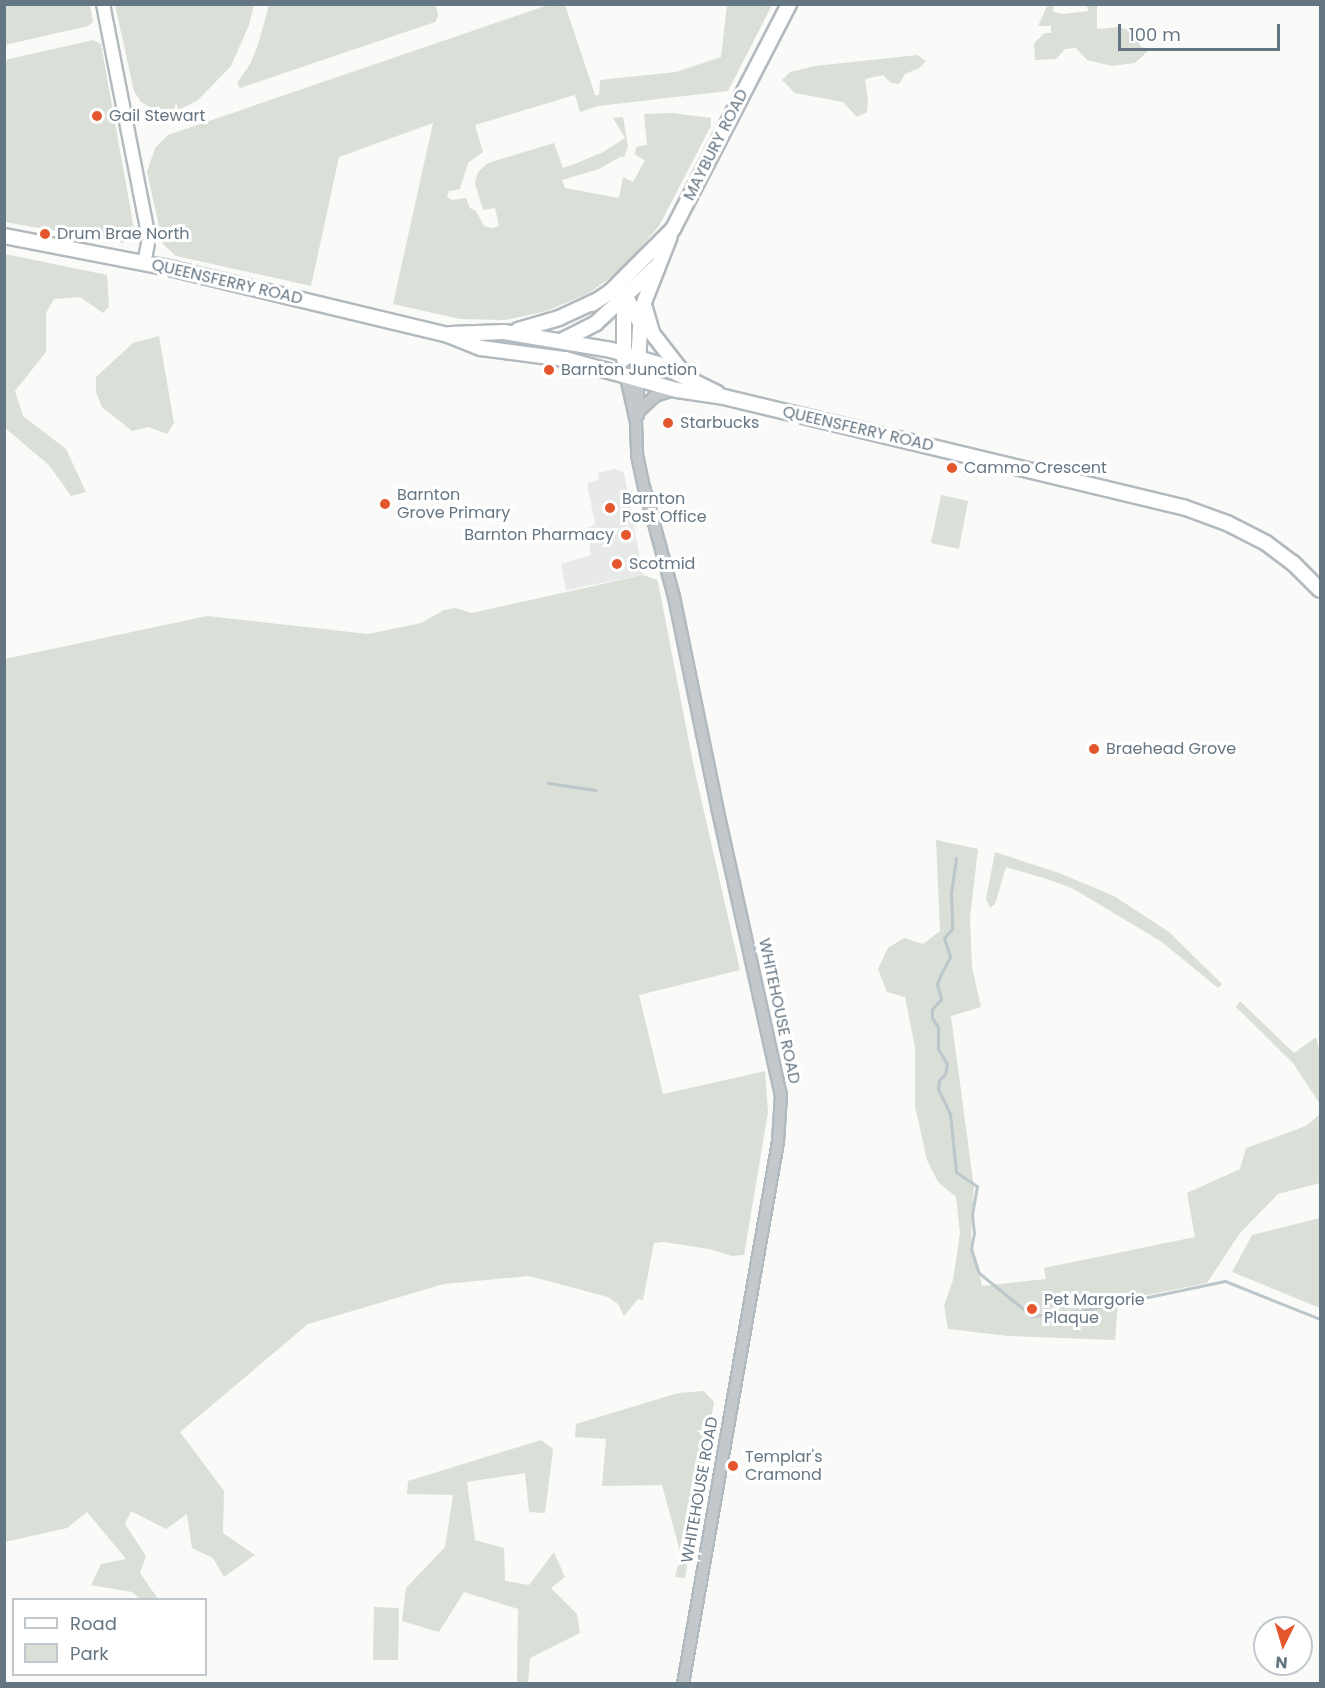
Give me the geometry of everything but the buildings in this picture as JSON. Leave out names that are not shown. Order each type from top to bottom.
[{"type":"main road","points":[[103,4],[149,238],[156,257],[173,269]]},
{"type":"main road","name":"MAYBURY ROAD","points":[[592,304],[629,274],[673,229],[789,4]]},
{"type":"main road","points":[[631,375],[638,357],[639,321],[657,266],[673,229]]},
{"type":"main road","name":"QUEENSFERRY ROAD","points":[[4,236],[173,269],[448,334],[481,348],[565,359],[631,375],[677,390],[724,397],[1184,507],[1227,523],[1266,543],[1293,563],[1320,590]]},
{"type":"main road","points":[[144,263],[149,238]]},
{"type":"main road","points":[[523,354],[563,340],[596,323],[657,266]]},
{"type":"main road","points":[[629,274],[624,298],[623,354],[631,375]]},
{"type":"main road","points":[[647,294],[648,325],[668,356],[687,378]]},
{"type":"main road","points":[[504,332],[537,325],[611,295],[624,298],[633,307],[639,321]]},
{"type":"main road","name":"QUEENSFERRY ROAD","points":[[448,334],[504,332],[563,340],[638,357],[724,397]]},
{"type":"street","name":"WHITEHOUSE ROAD","points":[[631,375],[638,416],[637,454],[674,597],[717,807],[778,1070],[782,1102],[778,1142],[683,1683]]},
{"type":"street","points":[[638,416],[655,396],[663,391],[677,390]]},
{"type":"shaded area","points":[[615,469],[624,472],[643,575],[566,590],[561,564],[591,555],[587,528],[595,524],[587,483],[599,480],[598,473]]},
{"type":"green space","points":[[5,4],[90,5],[93,22],[88,26],[5,45]]},
{"type":"green space","points":[[115,4],[254,5],[249,25],[231,66],[197,101],[173,112],[153,109],[141,102],[134,91]]},
{"type":"green space","points":[[1048,4],[1054,5],[1053,12],[1064,14],[1088,11],[1087,5],[1097,5],[1097,29],[1119,27],[1138,33],[1140,46],[1148,51],[1135,63],[1112,66],[1087,60],[1076,48],[1065,49],[1056,59],[1035,60],[1034,43],[1045,33],[1051,33],[1051,26],[1038,26]]},
{"type":"green space","points":[[269,5],[436,5],[438,16],[435,22],[240,88],[237,83],[250,64],[258,45]]},
{"type":"green space","points":[[548,5],[565,5],[595,95],[599,95],[600,80],[676,72],[721,57],[727,5],[772,5],[728,91],[598,106],[580,112],[575,95],[475,125],[483,152],[468,163],[460,189],[449,191],[447,197],[452,200],[466,198],[470,208],[476,211],[484,226],[491,228],[499,226],[495,208],[483,210],[475,183],[478,172],[488,163],[554,143],[563,168],[603,152],[625,138],[613,118],[623,117],[628,146],[624,158],[622,156],[599,169],[562,180],[565,188],[619,198],[623,177],[633,182],[645,160],[635,155],[636,147],[647,145],[644,114],[672,113],[711,118],[711,126],[659,226],[623,268],[589,293],[547,311],[506,320],[460,319],[393,304],[433,123],[339,157],[311,286],[176,256],[163,244],[147,172],[155,148],[168,135]]},
{"type":"green space","points":[[93,40],[101,44],[134,229],[133,235],[124,243],[5,222],[5,60]]},
{"type":"green space","points":[[917,55],[926,61],[919,68],[905,74],[899,84],[891,83],[883,75],[865,79],[867,112],[857,117],[843,102],[795,93],[782,80],[790,72],[815,66]]},
{"type":"green space","points":[[5,254],[107,275],[109,307],[103,313],[80,297],[54,299],[46,313],[46,352],[15,391],[23,416],[66,449],[86,492],[71,496],[49,465],[5,428]]},
{"type":"green space","points":[[159,336],[174,423],[167,434],[149,427],[132,431],[102,407],[96,392],[96,377],[133,343]]},
{"type":"green space","points":[[941,495],[968,501],[959,549],[931,543]]},
{"type":"green space","points":[[643,575],[657,580],[693,763],[740,970],[639,995],[663,1094],[765,1071],[768,1112],[744,1255],[732,1256],[709,1249],[664,1242],[654,1243],[643,1300],[638,1299],[624,1316],[618,1304],[608,1297],[529,1276],[444,1284],[308,1324],[180,1432],[224,1491],[223,1533],[255,1555],[224,1577],[213,1558],[192,1548],[187,1514],[166,1529],[131,1511],[125,1524],[146,1556],[140,1573],[157,1598],[139,1598],[132,1592],[91,1585],[101,1564],[126,1559],[87,1512],[67,1528],[5,1542],[5,659],[207,616],[368,634],[421,623],[444,610],[455,608],[472,613]]},
{"type":"green space","points":[[936,840],[978,849],[970,918],[972,967],[981,1007],[951,1016],[974,1188],[971,1237],[982,1286],[1046,1279],[1044,1268],[1195,1237],[1187,1193],[1240,1169],[1246,1148],[1306,1126],[1320,1114],[1320,1183],[1278,1194],[1240,1233],[1207,1283],[1118,1301],[1115,1340],[1009,1336],[948,1329],[944,1306],[953,1280],[960,1233],[956,1197],[938,1182],[927,1160],[915,1106],[915,1047],[905,997],[887,992],[878,969],[888,948],[904,938],[923,944],[940,931]]},
{"type":"green space","points":[[995,852],[1059,873],[1114,896],[1169,932],[1222,984],[1218,988],[1162,942],[1072,888],[1047,879],[1006,867],[995,904],[990,908],[986,899]]},
{"type":"green space","points":[[1240,1001],[1294,1053],[1316,1037],[1320,1052],[1320,1104],[1293,1063],[1236,1007]]},
{"type":"green space","points":[[1320,1218],[1320,1308],[1232,1272],[1252,1235]]},
{"type":"green space","points":[[704,1391],[714,1402],[685,1578],[675,1577],[681,1555],[662,1485],[602,1486],[606,1439],[575,1437],[576,1424],[678,1393]]},
{"type":"green space","points":[[541,1440],[553,1449],[545,1513],[529,1512],[525,1473],[467,1482],[475,1540],[504,1548],[505,1581],[529,1585],[554,1552],[565,1577],[551,1588],[577,1614],[580,1633],[530,1658],[528,1683],[517,1683],[518,1609],[464,1592],[439,1632],[402,1621],[406,1588],[445,1547],[453,1495],[407,1494],[408,1481]]},
{"type":"green space","points":[[374,1607],[399,1608],[398,1660],[373,1660]]},
{"type":"waterway","points":[[548,783],[595,790]]},
{"type":"waterway","points":[[956,858],[951,892],[952,929],[944,938],[950,957],[937,984],[941,999],[932,1009],[932,1018],[938,1027],[938,1049],[947,1064],[945,1074],[939,1080],[938,1089],[950,1114],[956,1172],[977,1186],[972,1214],[974,1233],[971,1249],[979,1273],[1032,1316],[1081,1311],[1225,1281],[1320,1319]]},
{"type":"place","name":"Gail Stewart","points":[[97,116]]},
{"type":"place","name":"Drum Brae North","points":[[45,234]]},
{"type":"place","name":"Barnton Junction","points":[[549,370]]},
{"type":"place","name":"Starbucks","points":[[668,423]]},
{"type":"place","name":"Cammo Crescent","points":[[952,468]]},
{"type":"place","name":"Barnton Grove Primary","points":[[385,504]]},
{"type":"place","name":"Barnton Post Office","points":[[610,508]]},
{"type":"place","name":"Barnton Pharmacy","points":[[626,535]]},
{"type":"place","name":"Scotmid","points":[[617,564]]},
{"type":"place","name":"Braehead Grove","points":[[1094,749]]},
{"type":"place","name":"Pet Margorie Plaque","points":[[1032,1309]]},
{"type":"place","name":"Templar's Cramond","points":[[733,1466]]}]
